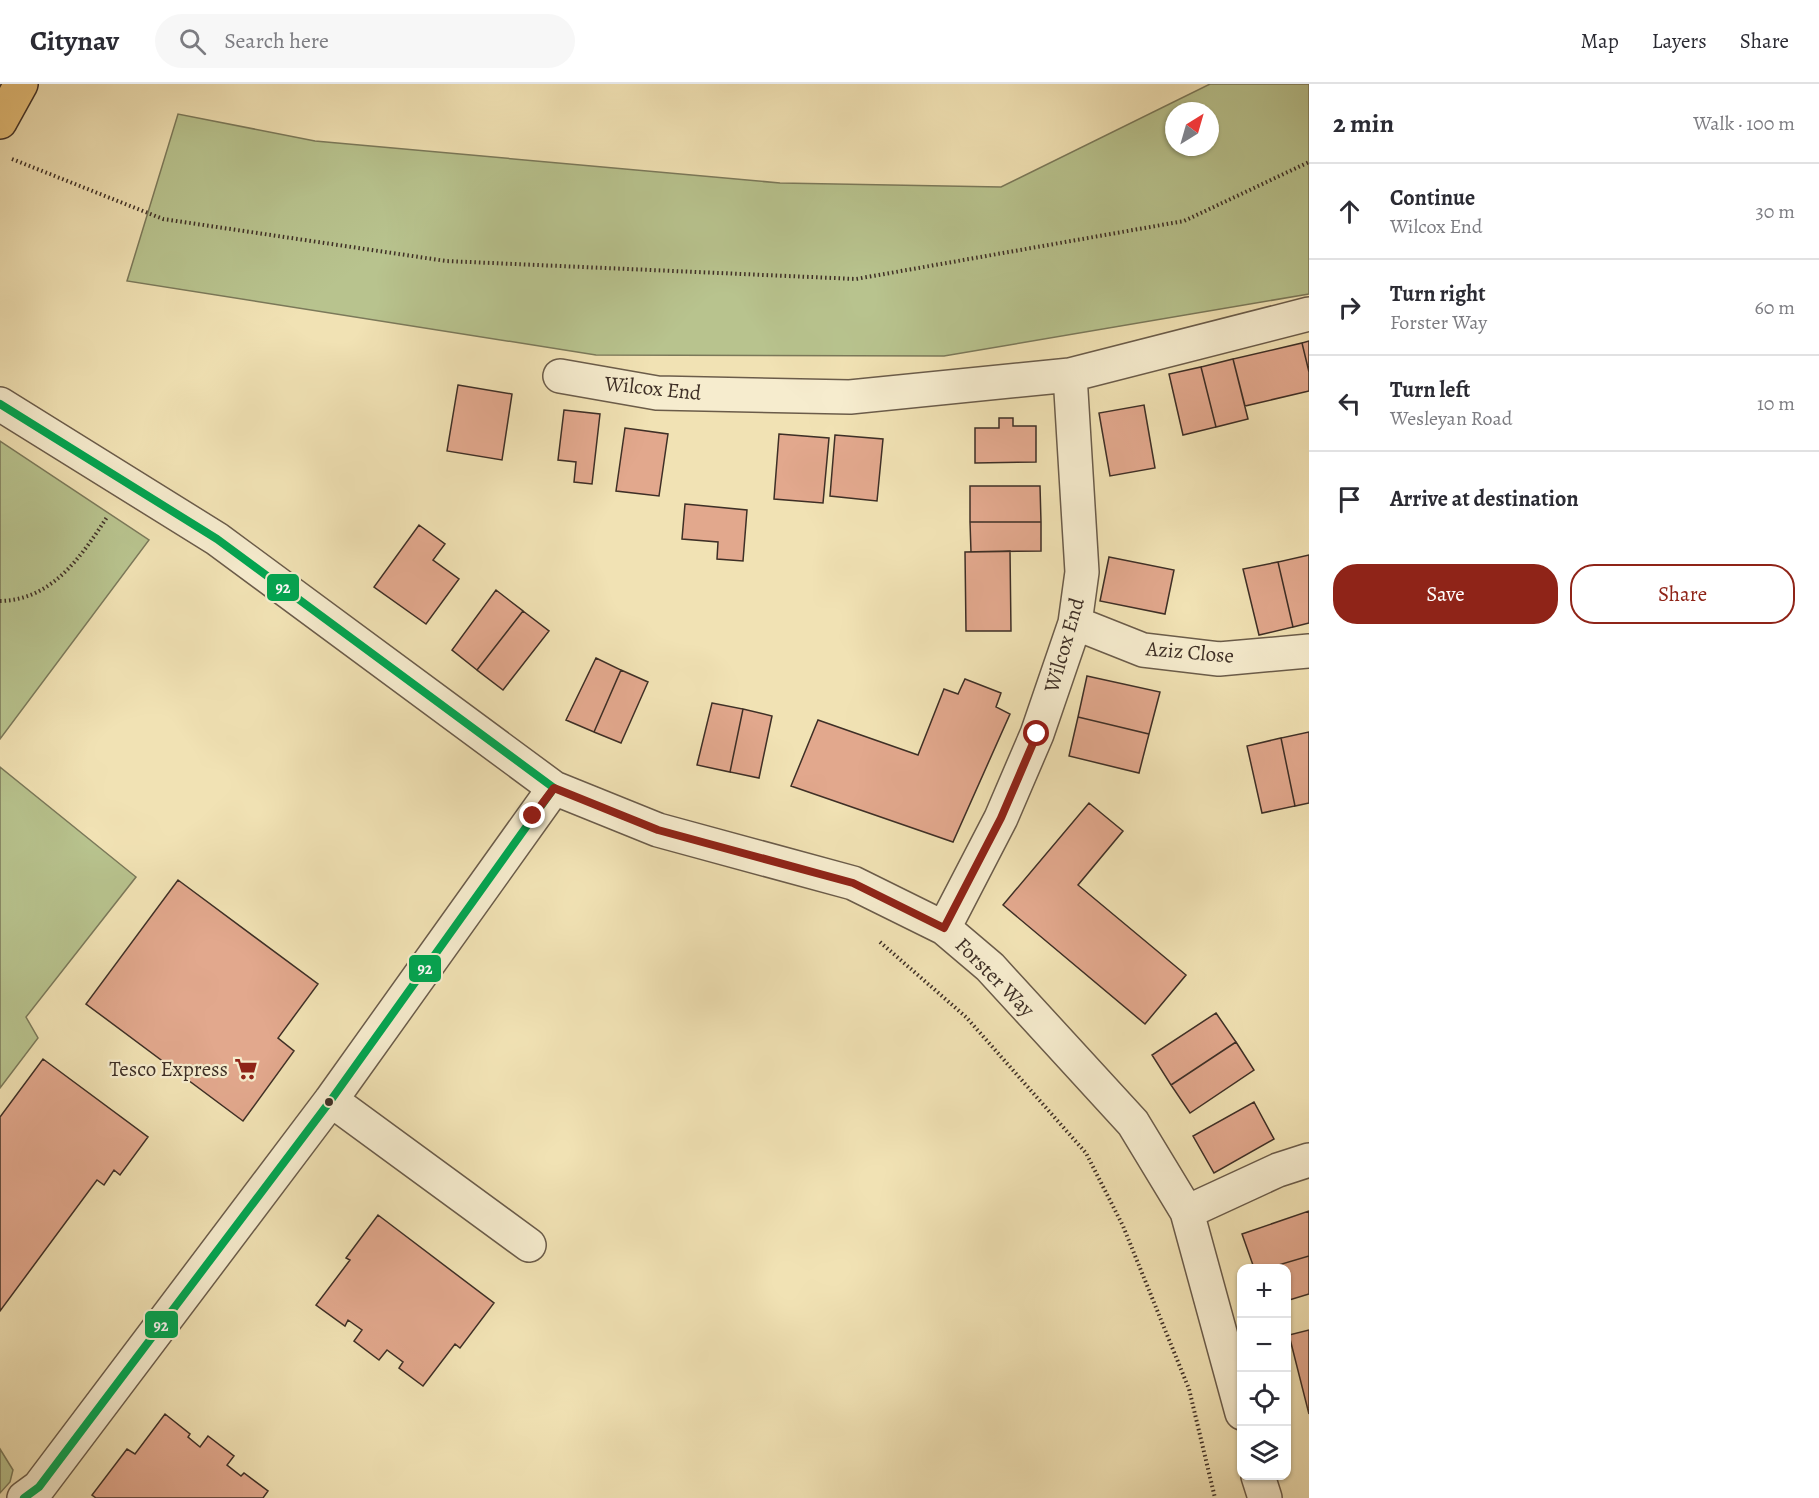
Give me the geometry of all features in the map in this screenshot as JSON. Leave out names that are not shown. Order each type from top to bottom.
[{"type":"main road","points":[[0,122],[21,84]]},
{"type":"street","name":"Wilcox End","points":[[560,376],[657,393],[850,397],[1070,375],[1309,314]]},
{"type":"street","name":"Wilcox End","points":[[944,928],[1006,808],[1037,734],[1075,623],[1082,572],[1070,375]]},
{"type":"street","name":"Forster Way","points":[[0,404],[128,486],[217,539],[554,788],[658,830],[853,883],[944,928],[990,967],[1133,1123],[1187,1212],[1237,1395]]},
{"type":"street","name":"Aziz Close","points":[[1075,623],[1143,650],[1219,659],[1309,651]]},
{"type":"street","points":[[24,1498],[39,1487],[331,1100],[554,788]]},
{"type":"street","points":[[331,1100],[529,1245]]},
{"type":"street","points":[[1187,1212],[1278,1170],[1309,1161]]},
{"type":"street","points":[[1259,1480],[1265,1498]]},
{"type":"path","points":[[11,158],[162,219],[446,261],[856,279],[1184,222],[1309,162]]},
{"type":"path","points":[[0,601],[14,601],[48,589],[54,584],[83,552],[128,486]]},
{"type":"path","points":[[876,939],[966,1017],[1086,1153],[1123,1226],[1189,1389],[1215,1498]]},
{"type":"green space","points":[[1210,84],[1309,84],[1309,294],[944,356],[596,355],[127,281],[178,114],[315,141],[780,183],[1001,187],[1165,106],[1165,156],[1219,156],[1219,102],[1173,102]]},
{"type":"green space","points":[[0,441],[149,540],[0,739]]},
{"type":"green space","points":[[0,767],[136,877],[26,1017],[38,1038],[0,1088]]},
{"type":"green space","points":[[0,1449],[13,1470],[10,1482],[0,1493]]},
{"type":"building","points":[[1309,341],[1309,372],[1302,343]]},
{"type":"building","points":[[1302,343],[1309,372],[1309,391],[1245,406],[1233,359]]},
{"type":"building","points":[[1233,359],[1248,419],[1216,427],[1201,367]]},
{"type":"building","points":[[1201,367],[1216,427],[1183,435],[1169,374]]},
{"type":"building","points":[[458,385],[512,394],[502,460],[447,451]]},
{"type":"building","points":[[1144,405],[1155,468],[1110,476],[1099,413]]},
{"type":"building","points":[[564,410],[600,414],[592,484],[574,482],[576,462],[558,460]]},
{"type":"building","points":[[999,418],[1013,418],[1013,426],[1036,426],[1036,462],[975,463],[975,428],[999,428]]},
{"type":"building","points":[[625,428],[668,434],[659,496],[616,491]]},
{"type":"building","points":[[779,434],[829,438],[823,503],[774,499]]},
{"type":"building","points":[[835,435],[883,439],[877,501],[830,496]]},
{"type":"building","points":[[970,486],[1040,486],[1041,522],[970,522]]},
{"type":"building","points":[[685,504],[747,510],[743,561],[717,559],[718,542],[682,539]]},
{"type":"building","points":[[970,522],[1041,522],[1041,551],[971,552]]},
{"type":"building","points":[[419,525],[445,544],[433,560],[459,579],[426,624],[374,587]]},
{"type":"building","points":[[1010,551],[1011,631],[966,631],[965,552]]},
{"type":"building","points":[[1309,555],[1309,623],[1293,627],[1278,562]]},
{"type":"building","points":[[1109,557],[1174,570],[1165,614],[1100,601]]},
{"type":"building","points":[[1278,562],[1293,627],[1259,635],[1243,569]]},
{"type":"building","points":[[496,590],[523,611],[477,670],[452,650]]},
{"type":"building","points":[[523,611],[549,631],[503,690],[477,670]]},
{"type":"building","points":[[596,658],[621,670],[594,732],[566,720]]},
{"type":"building","points":[[621,670],[648,682],[621,743],[594,732]]},
{"type":"building","points":[[1087,676],[1160,692],[1149,734],[1078,717]]},
{"type":"building","points":[[965,679],[1001,693],[996,707],[1010,714],[953,842],[791,786],[818,720],[918,755],[944,689],[958,694]]},
{"type":"building","points":[[712,703],[743,709],[730,772],[697,765]]},
{"type":"building","points":[[743,709],[772,716],[759,778],[730,772]]},
{"type":"building","points":[[1078,717],[1149,734],[1139,773],[1069,756]]},
{"type":"building","points":[[1309,732],[1309,803],[1295,806],[1281,738]]},
{"type":"building","points":[[1281,738],[1295,806],[1262,813],[1247,746]]},
{"type":"building","points":[[1089,803],[1123,831],[1078,885],[1186,975],[1145,1024],[1003,905]]},
{"type":"building","points":[[178,880],[318,984],[278,1038],[294,1051],[243,1121],[86,1004]]},
{"type":"building","points":[[1216,1013],[1236,1042],[1171,1085],[1152,1055]]},
{"type":"building","points":[[1236,1042],[1254,1070],[1190,1113],[1171,1085]]},
{"type":"building","points":[[43,1059],[148,1137],[120,1175],[114,1170],[104,1185],[97,1180],[0,1311],[0,1117]]},
{"type":"building","points":[[1254,1102],[1274,1139],[1214,1173],[1193,1136]]},
{"type":"building","points":[[1309,1211],[1309,1256],[1282,1264],[1253,1264],[1242,1234]]},
{"type":"building","points":[[378,1215],[494,1303],[460,1348],[455,1344],[423,1386],[399,1368],[403,1362],[387,1350],[379,1360],[354,1341],[362,1330],[348,1320],[345,1326],[316,1305],[350,1260],[346,1258]]},
{"type":"building","points":[[1309,1256],[1309,1294],[1291,1299],[1291,1264],[1282,1264]]},
{"type":"building","points":[[1309,1330],[1309,1414],[1291,1343],[1291,1334]]},
{"type":"building","points":[[165,1414],[190,1434],[188,1437],[200,1447],[208,1436],[234,1456],[227,1465],[241,1476],[244,1473],[268,1491],[263,1498],[96,1498],[92,1495],[127,1449],[135,1454]]},
{"type":"transit line","name":"92","points":[[0,404],[217,539],[554,788]]},
{"type":"transit line","name":"92","points":[[24,1498],[39,1487],[331,1100],[554,788]]},
{"type":"place","name":"Tesco Express","points":[[246,1069]]},
{"type":"route","points":[[533,816],[554,788],[658,830],[853,883],[944,928],[1001,818],[1037,734]]}]
